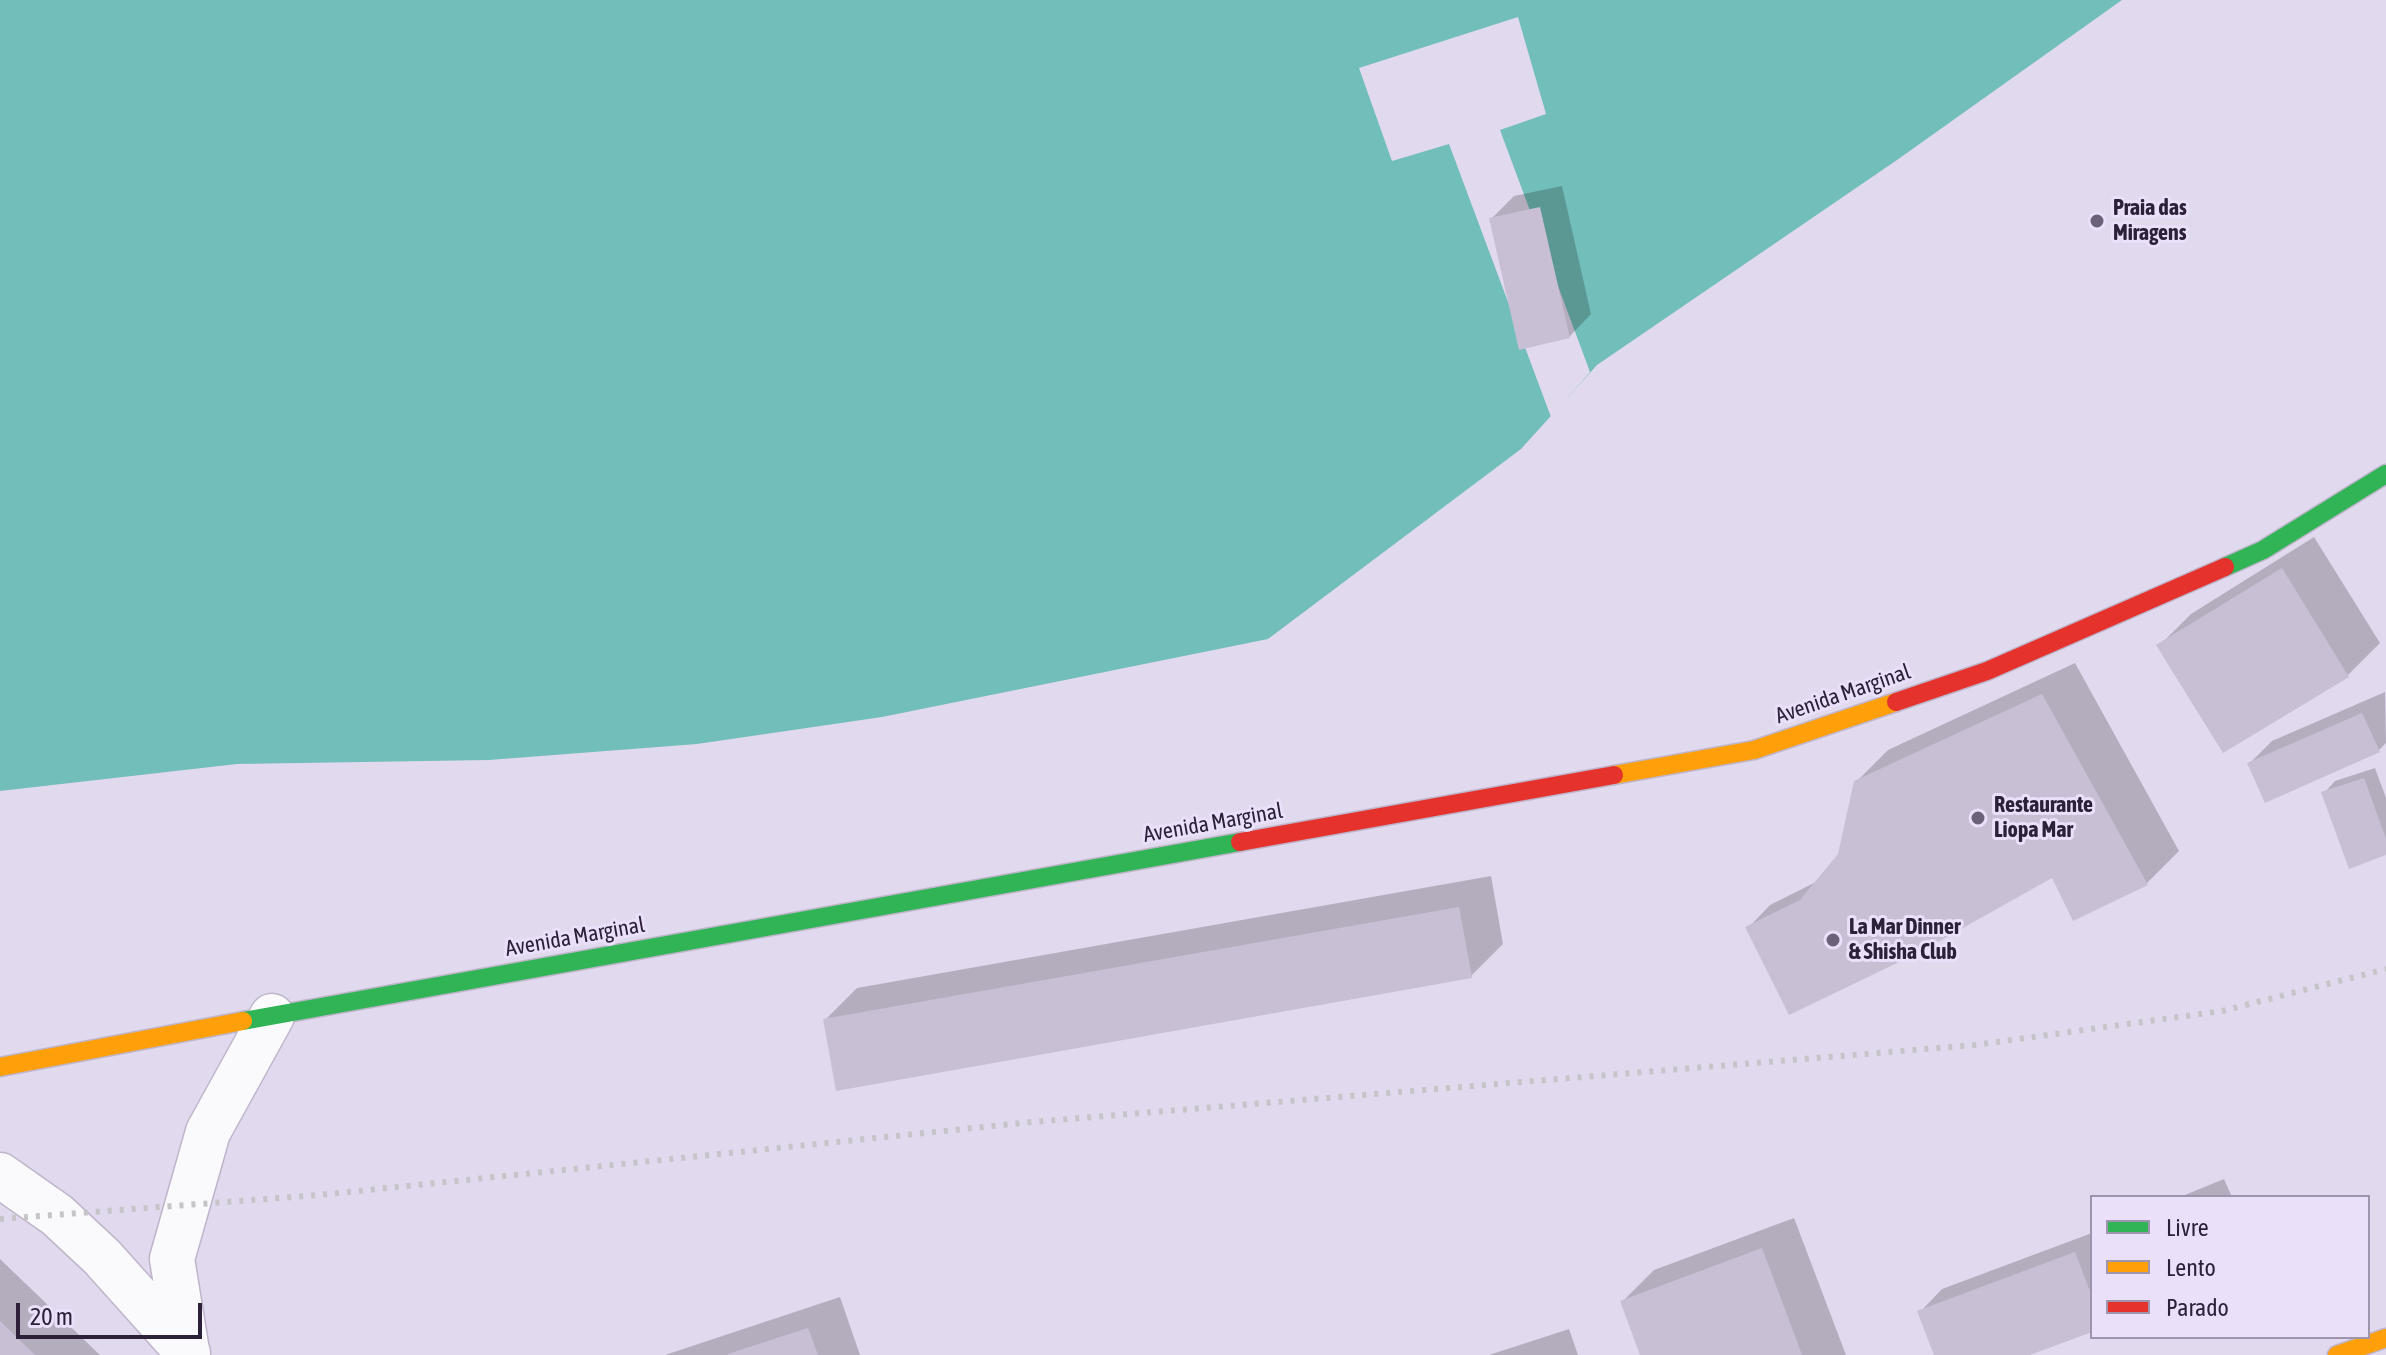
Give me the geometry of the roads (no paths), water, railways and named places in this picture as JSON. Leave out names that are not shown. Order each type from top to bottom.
[{"type":"street","name":"Avenida Marginal","points":[[0,1067],[1754,750],[1987,671],[2263,550],[2386,474]]},
{"type":"street","points":[[188,1353],[172,1259],[208,1132],[272,1016]]},
{"type":"street","points":[[0,1175],[57,1215],[102,1257],[188,1353]]},
{"type":"street","points":[[2337,1355],[2386,1338]]},
{"type":"railway","points":[[0,1219],[319,1195],[1032,1122],[1975,1045],[2222,1011],[2386,969]]},
{"type":"place","name":"Praia das Miragens","points":[[2097,221]]},
{"type":"place","name":"Restaurante Liopa Mar","points":[[1978,818]]},
{"type":"place","name":"La Mar Dinner & Shisha Club","points":[[1833,940]]}]
